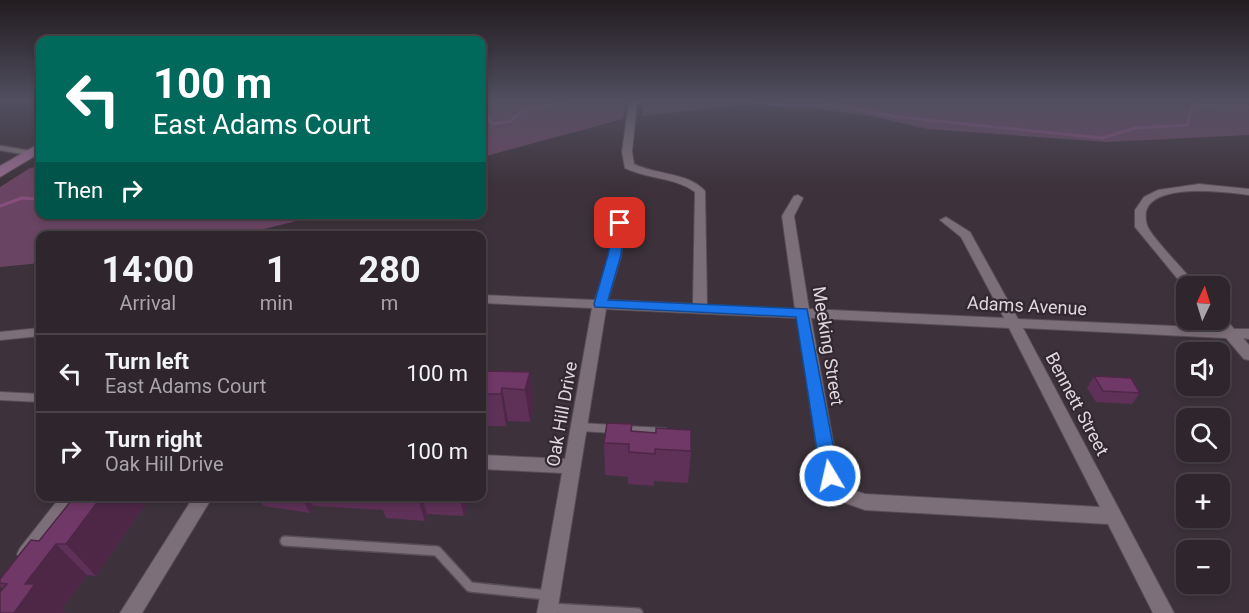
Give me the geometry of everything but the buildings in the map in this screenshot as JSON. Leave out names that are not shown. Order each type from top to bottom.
[{"type":"main road","points":[[0,173],[35,150]]},
{"type":"street","points":[[630,130],[627,152],[629,166],[645,175],[687,184],[700,191],[700,308]]},
{"type":"street","points":[[1182,276],[1141,227],[1138,215],[1140,207],[1148,198],[1158,193],[1185,188],[1249,192]]},
{"type":"street","name":"Meeking Street","points":[[798,198],[788,216],[802,312],[830,476],[846,497],[865,502],[1113,516]]},
{"type":"street","name":"Bennett Street","points":[[946,220],[966,235],[1164,613]]},
{"type":"street","name":"Oak Hill Drive","points":[[548,605],[600,304],[615,255],[620,223]]},
{"type":"street","name":"Adams Avenue","points":[[486,299],[1249,334]]},
{"type":"street","points":[[1228,330],[1249,355]]},
{"type":"street","points":[[486,462],[573,467]]},
{"type":"street","points":[[14,569],[68,501]]},
{"type":"street","points":[[130,613],[201,501]]},
{"type":"lane","points":[[0,148],[35,150]]},
{"type":"lane","points":[[0,336],[36,332]]},
{"type":"lane","points":[[0,396],[36,398]]},
{"type":"lane","points":[[580,427],[666,432]]},
{"type":"lane","points":[[285,541],[437,551],[470,587],[548,605],[638,613]]},
{"type":"shaded area","points":[[486,130],[584,130],[486,156]]},
{"type":"shaded area","points":[[936,130],[1249,130],[1249,135],[1107,142]]},
{"type":"shaded area","points":[[36,167],[36,219],[305,219],[256,231],[36,231],[36,263],[0,267],[0,187],[30,168]]},
{"type":"waterway","points":[[1020,130],[1102,138],[1130,130]]},
{"type":"waterway","points":[[0,206],[22,198],[36,199]]},
{"type":"route","points":[[620,223],[615,255],[600,304],[802,312],[830,476]]}]
